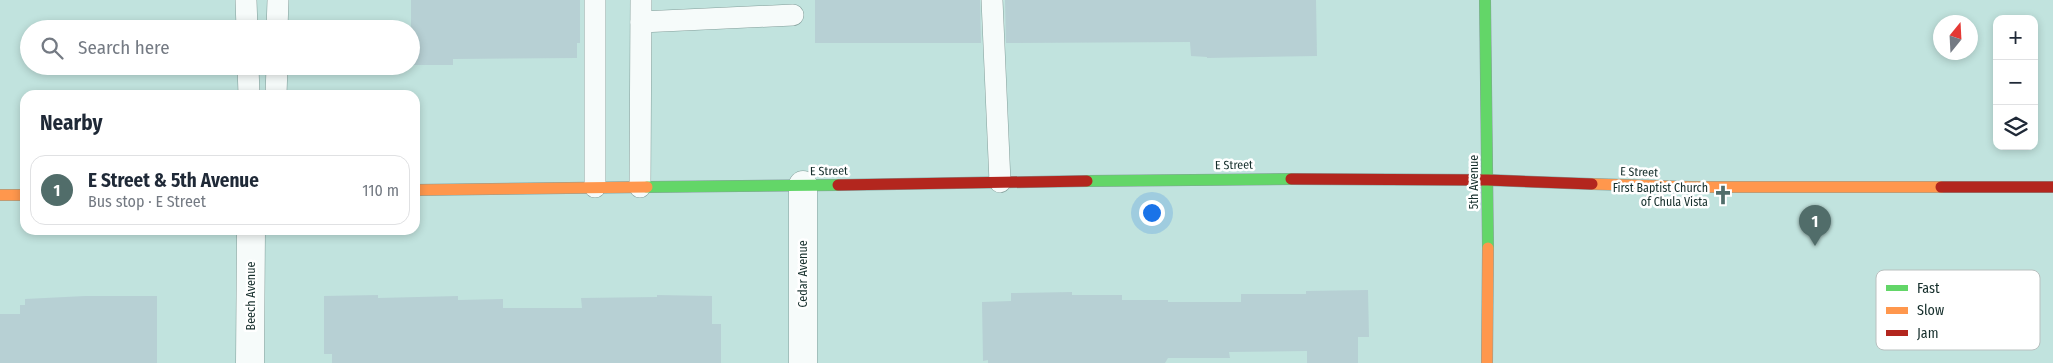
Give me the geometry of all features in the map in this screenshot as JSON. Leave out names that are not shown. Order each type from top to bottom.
[{"type":"main road","name":"5th Avenue","points":[[1485,0],[1488,180],[1487,363]]},
{"type":"main road","name":"E Street","points":[[420,190],[1267,179],[1488,180],[1691,187],[2053,187]]},
{"type":"main road","points":[[0,196],[20,195]]},
{"type":"street","name":"Cedar Avenue","points":[[803,185],[803,363]]},
{"type":"street","name":"Beech Avenue","points":[[250,363],[251,235]]},
{"type":"lane","points":[[246,0],[247,20]]},
{"type":"lane","points":[[277,20],[278,0]]},
{"type":"lane","points":[[595,0],[595,187]]},
{"type":"lane","points":[[640,187],[641,0]]},
{"type":"lane","points":[[992,0],[1000,182]]},
{"type":"lane","points":[[640,22],[793,15]]},
{"type":"lane","points":[[248,75],[249,90]]},
{"type":"lane","points":[[276,90],[277,75]]},
{"type":"building","points":[[411,0],[580,0],[580,43],[577,43],[577,58],[453,59],[453,65],[420,65],[420,20],[411,20]]},
{"type":"building","points":[[815,0],[980,0],[981,43],[815,43]]},
{"type":"building","points":[[1005,0],[1316,0],[1317,56],[1207,58],[1191,56],[1190,42],[1006,43]]},
{"type":"building","points":[[1368,290],[1369,337],[1358,337],[1358,363],[1307,363],[1307,351],[1229,352],[1230,358],[1168,358],[1165,363],[988,363],[988,360],[983,361],[982,302],[1011,301],[1011,293],[1072,292],[1072,295],[1122,295],[1122,300],[1241,302],[1241,294],[1306,294],[1306,291]]},
{"type":"building","points":[[378,295],[378,298],[458,296],[458,300],[503,299],[503,308],[582,308],[581,298],[657,297],[657,295],[712,296],[712,324],[721,324],[721,363],[332,363],[332,354],[324,354],[324,296]]},
{"type":"building","points":[[85,296],[157,296],[157,363],[0,363],[0,314],[20,314],[20,305],[25,305],[25,299]]},
{"type":"traffic: fast","points":[[1485,0],[1488,248]]},
{"type":"traffic: fast","points":[[1087,181],[1291,179]]},
{"type":"traffic: fast","points":[[647,187],[838,185]]},
{"type":"traffic: slow","points":[[1592,184],[1691,187],[1941,187]]},
{"type":"traffic: slow","points":[[420,190],[647,187]]},
{"type":"traffic: slow","points":[[0,195],[20,195]]},
{"type":"traffic: slow","points":[[1487,363],[1488,248]]},
{"type":"traffic: jam","points":[[1291,179],[1488,180],[1592,184]]},
{"type":"traffic: jam","points":[[838,185],[1087,181]]},
{"type":"traffic: jam","points":[[1941,187],[2053,187]]},
{"type":"place","name":"First Baptist Church of Chula Vista","points":[[1723,195]]},
{"type":"place","name":"E Street & 5th Avenue","points":[[1815,246]]}]
